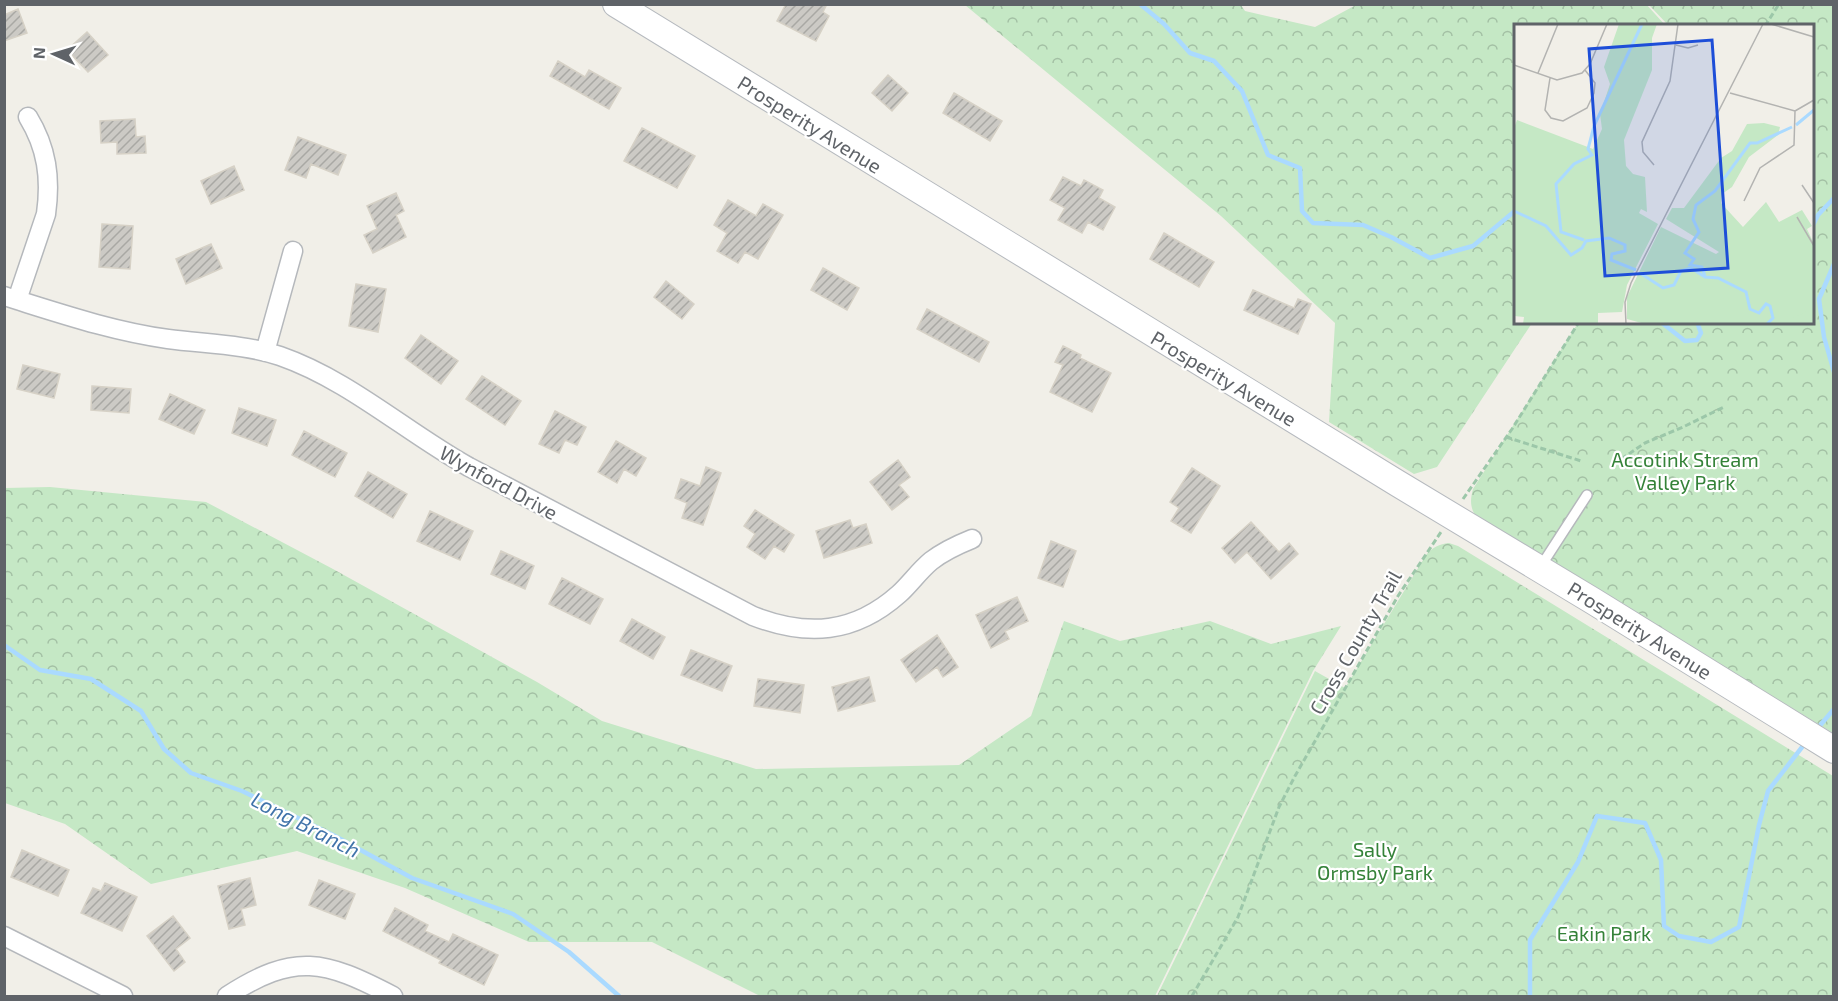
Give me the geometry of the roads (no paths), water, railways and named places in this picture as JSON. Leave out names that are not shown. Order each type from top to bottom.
[{"type":"main road","name":"Prosperity Avenue","points":[[616,4],[1833,750]]},
{"type":"street","points":[[11,298],[46,214],[48,200],[45,154],[38,134],[28,117]]},
{"type":"street","points":[[265,352],[293,251]]},
{"type":"street","name":"Wynford Drive","points":[[11,298],[108,328],[167,339],[265,352],[303,364],[339,384],[469,467],[753,616],[777,625],[813,630],[836,627],[858,620],[879,609],[899,594],[932,560],[972,539]]},
{"type":"street","points":[[4,936],[123,996]]},
{"type":"street","points":[[227,996],[256,978],[276,970],[297,966],[319,966],[339,970],[393,996]]},
{"type":"lane","points":[[1539,568],[1587,495]]},
{"type":"waterway","points":[[1140,4],[1164,24],[1190,53],[1214,61],[1242,91],[1268,155],[1300,168],[1302,211],[1313,223],[1363,225],[1430,258],[1473,246],[1514,212]]},
{"type":"waterway","points":[[1814,223],[1818,215],[1834,198]]},
{"type":"waterway","points":[[1834,264],[1819,299],[1824,337],[1834,372]]},
{"type":"waterway","points":[[1664,324],[1685,341],[1697,340],[1701,333],[1698,324]]},
{"type":"waterway","name":"Long Branch","points":[[4,645],[40,670],[91,679],[141,711],[164,749],[191,773],[242,791],[333,835],[412,878],[513,914],[569,952],[619,996]]},
{"type":"waterway","points":[[1817,729],[1834,709]]},
{"type":"waterway","points":[[1530,996],[1530,940],[1578,862],[1597,816],[1645,823],[1661,860],[1664,926],[1679,936],[1711,942],[1739,927],[1768,791],[1806,742]]},
{"type":"park label","name":"Accotink Stream Valley Park","points":[[1685,470]]},
{"type":"park label","name":"Sally Ormsby Park","points":[[1375,860]]},
{"type":"park label","name":"Eakin Park","points":[[1604,933]]}]
